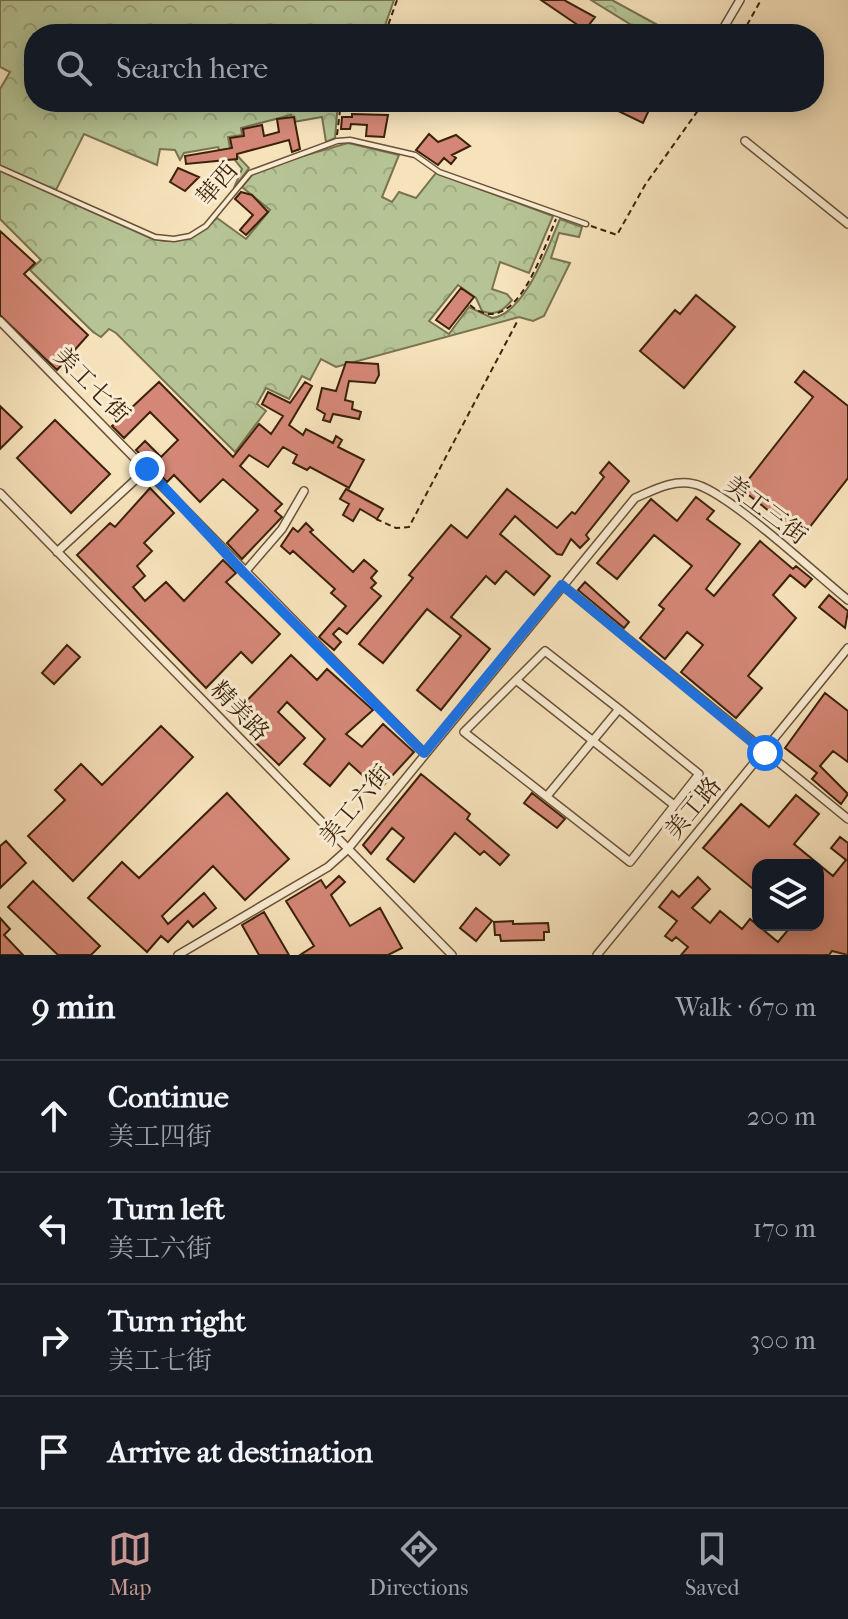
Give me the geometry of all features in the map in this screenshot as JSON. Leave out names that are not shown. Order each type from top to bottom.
[{"type":"street","points":[[726,24],[740,0]]},
{"type":"street","points":[[745,141],[848,224]]},
{"type":"street","name":"美工七街","points":[[0,321],[424,753]]},
{"type":"street","points":[[57,552],[147,469]]},
{"type":"street","name":"美工六街","points":[[178,955],[328,867],[347,850],[635,498],[671,483],[696,484]]},
{"type":"street","name":"美工三街","points":[[696,484],[724,499],[848,600]]},
{"type":"street","points":[[244,573],[282,529],[304,491]]},
{"type":"street","name":"精美路","points":[[0,493],[452,955]]},
{"type":"street","points":[[562,585],[848,819]]},
{"type":"street","name":"美工路","points":[[597,955],[848,648]]},
{"type":"street","points":[[545,651],[699,774],[630,862],[464,732],[516,680],[545,651]]},
{"type":"street","points":[[516,680],[674,805]]},
{"type":"street","points":[[547,796],[619,709]]},
{"type":"lane","name":"華西","points":[[0,168],[155,237],[174,239],[190,236],[206,226],[250,173],[337,141],[350,140],[415,155],[439,172],[586,224]]},
{"type":"path","points":[[389,24],[397,0]]},
{"type":"path","points":[[748,24],[761,0]]},
{"type":"path","points":[[337,141],[340,112]]},
{"type":"path","points":[[586,224],[617,235],[645,185],[697,112]]},
{"type":"path","points":[[470,305],[481,314],[494,317],[508,311],[537,264],[558,214]]},
{"type":"path","points":[[376,519],[396,528],[409,527],[518,320]]},
{"type":"green space","points":[[0,0],[394,0],[386,24],[24,24],[24,112],[337,112],[335,138],[326,142],[322,117],[293,122],[291,115],[241,128],[242,135],[228,137],[230,148],[249,168],[234,188],[242,169],[234,159],[223,158],[218,147],[184,153],[180,160],[175,150],[160,149],[157,165],[84,134],[55,192],[0,167],[0,89],[10,72],[0,67]]},
{"type":"green space","points":[[591,0],[612,0],[656,24],[630,24]]},
{"type":"green space","points":[[348,143],[399,155],[382,197],[392,202],[399,192],[416,198],[436,173],[553,216],[529,273],[500,262],[492,289],[507,294],[512,300],[502,310],[495,313],[482,311],[476,298],[458,285],[429,321],[449,334],[469,307],[492,318],[504,314],[515,305],[534,278],[560,219],[582,227],[579,237],[559,233],[551,258],[570,263],[544,316],[533,321],[519,317],[336,367],[321,359],[310,380],[302,376],[289,399],[266,388],[257,404],[266,411],[235,452],[116,333],[109,329],[101,337],[93,332],[30,270],[41,260],[0,219],[0,171],[153,239],[172,241],[188,238],[217,218],[246,239],[270,210],[242,187],[253,174],[272,165]]},
{"type":"building","points":[[541,0],[564,0],[595,17],[590,24],[576,24]]},
{"type":"building","points":[[620,112],[648,112],[643,123]]},
{"type":"building","points":[[352,114],[388,115],[384,137],[366,136],[367,125],[351,124],[350,129],[341,129],[342,117],[352,117]]},
{"type":"building","points":[[294,117],[300,149],[292,152],[289,140],[237,154],[237,159],[186,164],[185,156],[232,148],[230,138],[244,136],[243,129],[262,125],[264,136],[279,132],[277,119]]},
{"type":"building","points":[[429,134],[438,142],[456,135],[470,146],[452,155],[456,158],[451,164],[444,158],[438,165],[416,150]]},
{"type":"building","points":[[178,168],[199,177],[185,191],[170,182]]},
{"type":"building","points":[[241,192],[252,195],[268,212],[246,235],[240,230],[253,215],[235,199]]},
{"type":"building","points":[[0,231],[35,263],[24,274],[88,335],[57,370],[0,315]]},
{"type":"building","points":[[461,288],[474,297],[449,329],[436,320]]},
{"type":"building","points":[[696,295],[735,327],[684,388],[640,351],[675,310],[680,314]]},
{"type":"building","points":[[346,362],[378,364],[379,375],[375,383],[349,381],[345,400],[353,402],[352,409],[361,412],[359,419],[333,414],[330,422],[323,420],[325,414],[317,409],[322,388],[336,391]]},
{"type":"building","points":[[804,371],[848,406],[848,478],[802,537],[741,489],[813,397],[795,382]]},
{"type":"building","points":[[159,382],[233,457],[259,424],[271,434],[283,416],[262,404],[268,392],[290,403],[305,382],[312,386],[289,425],[303,435],[306,429],[333,443],[336,436],[342,440],[338,447],[364,460],[349,488],[310,467],[307,470],[293,463],[297,455],[283,447],[268,467],[249,455],[240,466],[282,504],[275,511],[282,517],[242,559],[227,543],[258,510],[223,479],[200,502],[174,475],[167,482],[136,450],[145,441],[161,457],[178,440],[150,412],[124,438],[112,426]]},
{"type":"building","points":[[0,406],[22,427],[0,449]]},
{"type":"building","points":[[55,420],[110,474],[71,513],[17,458]]},
{"type":"building","points":[[609,462],[629,481],[586,535],[589,539],[580,548],[571,539],[562,555],[557,554],[515,516],[500,534],[550,576],[534,595],[506,571],[495,584],[486,576],[451,617],[490,649],[441,710],[417,690],[461,636],[427,609],[383,663],[359,644],[413,578],[409,575],[451,525],[467,538],[507,489],[557,528],[572,512],[575,514],[604,477],[600,473]]},
{"type":"building","points":[[150,488],[174,513],[144,543],[152,551],[137,566],[145,576],[133,587],[145,601],[166,582],[184,601],[223,560],[236,573],[226,582],[280,634],[252,663],[241,652],[206,688],[77,555],[110,523],[115,527]]},
{"type":"building","points":[[346,489],[383,509],[377,519],[360,509],[353,521],[343,515],[349,504],[340,499]]},
{"type":"building","points":[[696,497],[714,511],[707,519],[740,544],[706,589],[714,596],[760,541],[793,569],[796,566],[812,579],[805,587],[790,575],[773,595],[796,618],[748,676],[762,688],[736,718],[681,672],[703,645],[687,632],[665,659],[640,638],[664,609],[659,605],[692,566],[654,535],[617,579],[597,563],[651,499],[677,521]]},
{"type":"building","points":[[306,523],[313,530],[310,532],[353,572],[364,560],[377,571],[371,578],[376,583],[371,588],[381,596],[347,634],[339,628],[333,634],[341,642],[334,650],[319,637],[346,606],[331,593],[335,589],[293,551],[290,554],[281,546],[293,528],[298,532]]},
{"type":"building","points":[[585,582],[629,622],[624,628],[578,590]]},
{"type":"building","points":[[829,595],[848,611],[845,628],[819,607]]},
{"type":"building","points":[[67,645],[80,657],[54,684],[42,673]]},
{"type":"building","points":[[291,655],[317,680],[327,669],[373,710],[346,734],[362,747],[383,724],[414,752],[379,790],[349,763],[330,786],[304,764],[325,739],[287,702],[278,712],[305,738],[279,765],[256,743],[261,738],[235,713]]},
{"type":"building","points":[[825,693],[848,711],[848,762],[833,751],[820,766],[848,794],[841,804],[812,779],[817,773],[785,748]]},
{"type":"building","points":[[161,726],[193,757],[73,881],[28,836],[65,800],[55,790],[81,764],[102,785]]},
{"type":"building","points":[[421,774],[470,814],[467,819],[509,855],[500,865],[484,851],[480,855],[455,833],[414,882],[387,859],[404,838],[392,828],[371,854],[363,845]]},
{"type":"building","points":[[227,793],[289,859],[245,900],[213,866],[162,916],[168,924],[204,893],[216,908],[193,927],[188,921],[168,942],[161,936],[147,952],[88,898],[122,862],[139,878]]},
{"type":"building","points":[[532,793],[565,819],[557,828],[524,803]]},
{"type":"building","points":[[796,795],[819,814],[794,844],[812,859],[752,859],[752,888],[703,848],[741,804],[769,827]]},
{"type":"building","points":[[840,837],[848,843],[848,955],[832,951],[829,955],[681,955],[688,947],[676,937],[672,941],[665,936],[677,921],[659,907],[672,891],[679,897],[698,877],[710,889],[692,908],[710,923],[720,911],[742,929],[750,919],[752,931],[765,931],[778,942],[787,931],[824,931],[824,869],[833,876],[846,860],[831,848]]},
{"type":"building","points":[[6,841],[26,863],[0,888],[0,846]]},
{"type":"building","points":[[339,876],[345,882],[331,895],[350,926],[380,908],[402,948],[388,955],[300,955],[314,946],[286,901],[321,880],[326,888]]},
{"type":"building","points":[[33,881],[100,946],[91,955],[58,955],[8,907]]},
{"type":"building","points":[[476,908],[492,921],[476,941],[460,928]]},
{"type":"building","points":[[264,912],[289,955],[259,955],[242,925]]},
{"type":"building","points":[[0,918],[10,929],[4,935],[23,955],[0,955]]},
{"type":"building","points":[[513,921],[513,924],[548,923],[549,932],[544,932],[544,940],[501,941],[500,935],[495,935],[494,922]]},
{"type":"route","points":[[147,469],[244,573],[424,753],[562,585],[765,753]]}]
